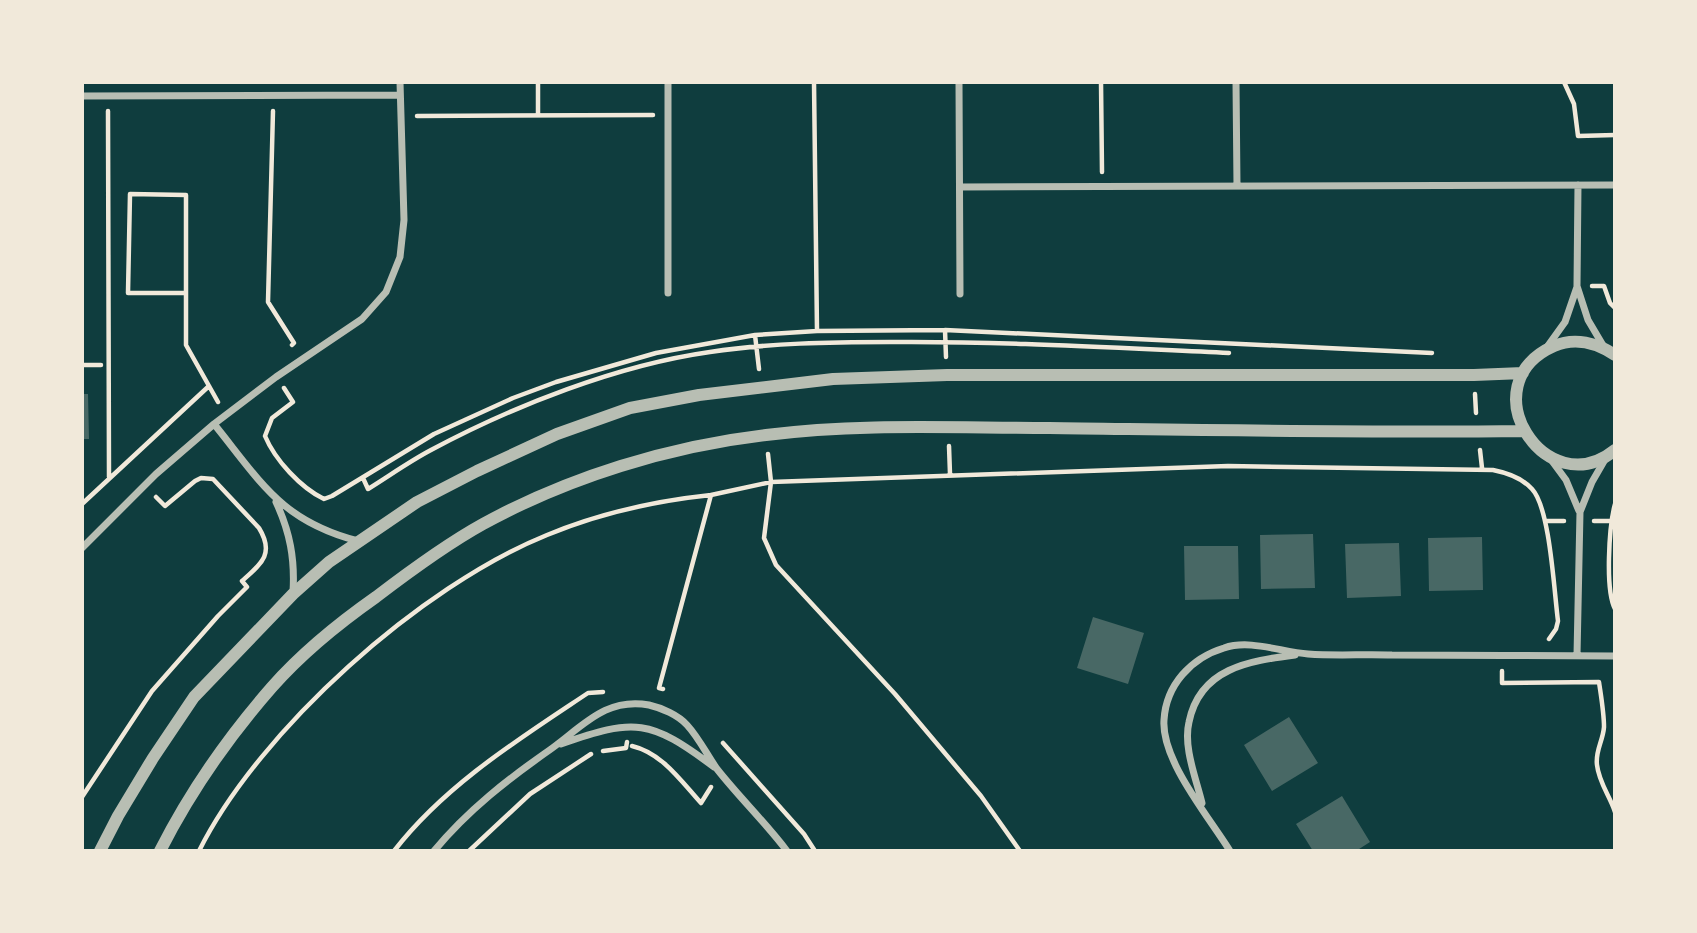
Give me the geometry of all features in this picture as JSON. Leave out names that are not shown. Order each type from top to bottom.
[{"type":"street","points":[[82,548],[156,474],[214,424],[276,377],[362,319],[386,292],[400,257],[404,220],[400,82]]},
{"type":"street","points":[[668,82],[668,293]]},
{"type":"street","points":[[959,82],[960,294]]},
{"type":"street","points":[[1236,82],[1237,186]]},
{"type":"street","points":[[82,96],[400,95]]},
{"type":"street","points":[[1578,185],[1577,286],[1565,322],[1544,351],[1523,373],[1516,392],[1517,412],[1523,431],[1566,480],[1580,512]]},
{"type":"street","points":[[960,187],[1615,185]]},
{"type":"street","points":[[1577,286],[1588,320],[1610,351]]},
{"type":"street","points":[[1544,351],[1563,342],[1584,342],[1610,351]]},
{"type":"street","points":[[100,851],[153,758],[194,697],[293,594],[329,562],[417,502],[477,471],[557,434],[631,408],[699,395],[833,379],[947,375],[1523,373]]},
{"type":"street","points":[[214,424],[275,498],[313,526],[358,541]]},
{"type":"street","points":[[160,851],[193,792],[234,734],[274,685],[347,618],[422,563],[482,525],[541,495],[618,467],[683,450],[765,435],[849,429],[1523,431]]},
{"type":"street","points":[[1546,456],[1578,464],[1612,453]]},
{"type":"street","points":[[1577,655],[1580,512],[1592,482],[1612,453]]},
{"type":"street","points":[[275,498],[292,545],[295,570],[293,594]]},
{"type":"street","points":[[1230,851],[1178,771],[1167,747],[1164,721],[1169,695],[1183,673],[1203,656],[1227,647],[1254,646],[1307,654],[1615,656]]},
{"type":"street","points":[[1203,808],[1190,753],[1188,723],[1199,696],[1219,675],[1246,663],[1307,654]]},
{"type":"street","points":[[434,851],[491,792],[554,747],[594,714],[609,707],[641,704],[657,707],[685,723],[718,770],[768,826],[786,851]]},
{"type":"street","points":[[554,747],[599,731],[629,727],[656,731],[673,738],[718,770]]},
{"type":"path","points":[[538,82],[538,116]]},
{"type":"path","points":[[814,82],[817,331]]},
{"type":"path","points":[[1101,82],[1102,186]]},
{"type":"path","points":[[1564,82],[1574,104],[1578,135],[1615,135]]},
{"type":"path","points":[[274,95],[268,302],[294,343],[285,350]]},
{"type":"path","points":[[108,96],[109,477]]},
{"type":"path","points":[[401,116],[668,115]]},
{"type":"path","points":[[185,293],[128,293],[130,194],[186,195],[186,345],[226,415]]},
{"type":"path","points":[[1577,286],[1604,286],[1610,303],[1615,308]]},
{"type":"path","points":[[945,330],[947,375]]},
{"type":"path","points":[[276,377],[293,401],[272,418],[265,436],[268,444],[310,493],[324,499],[434,435],[524,394],[656,353],[755,335],[817,331],[945,330],[1432,353]]},
{"type":"path","points":[[755,335],[760,387]]},
{"type":"path","points":[[82,365],[101,365]]},
{"type":"path","points":[[82,504],[209,386]]},
{"type":"path","points":[[949,428],[950,474]]},
{"type":"path","points":[[765,435],[771,482],[764,538],[776,565],[895,694],[981,796],[1020,851]]},
{"type":"path","points":[[199,851],[222,810],[298,717],[362,654],[443,593],[510,552],[583,521],[660,501],[711,495],[771,482],[1228,466],[1482,468],[1503,472],[1532,489],[1542,506],[1558,621],[1556,629],[1544,643]]},
{"type":"path","points":[[82,797],[152,691],[247,587],[242,581],[260,565],[266,554],[266,545],[259,528],[218,482],[207,478],[195,481],[165,506],[154,495],[166,484],[156,474]]},
{"type":"path","points":[[672,714],[679,698],[659,688],[711,495]]},
{"type":"path","points":[[1615,504],[1611,522],[1609,597],[1615,609]]},
{"type":"path","points":[[1502,656],[1502,683],[1599,682],[1604,728],[1596,754],[1597,768],[1601,784],[1610,797],[1615,812]]},
{"type":"path","points":[[626,748],[629,727]]},
{"type":"path","points":[[714,733],[816,851]]},
{"type":"path","points":[[469,851],[530,794],[593,752],[633,746],[644,750],[659,758],[701,803],[708,794],[718,770]]},
{"type":"building","points":[[82,394],[88,394],[89,439],[82,439]]},
{"type":"building","points":[[1313,534],[1315,588],[1261,589],[1260,535]]},
{"type":"building","points":[[1482,537],[1483,590],[1429,591],[1428,538]]},
{"type":"building","points":[[1399,543],[1401,596],[1347,598],[1345,544]]},
{"type":"building","points":[[1184,546],[1238,546],[1239,599],[1185,600]]},
{"type":"building","points":[[1093,617],[1144,633],[1128,684],[1077,668]]},
{"type":"building","points":[[1289,717],[1318,763],[1272,791],[1244,745]]},
{"type":"building","points":[[1342,796],[1370,842],[1356,851],[1313,851],[1296,824]]}]
